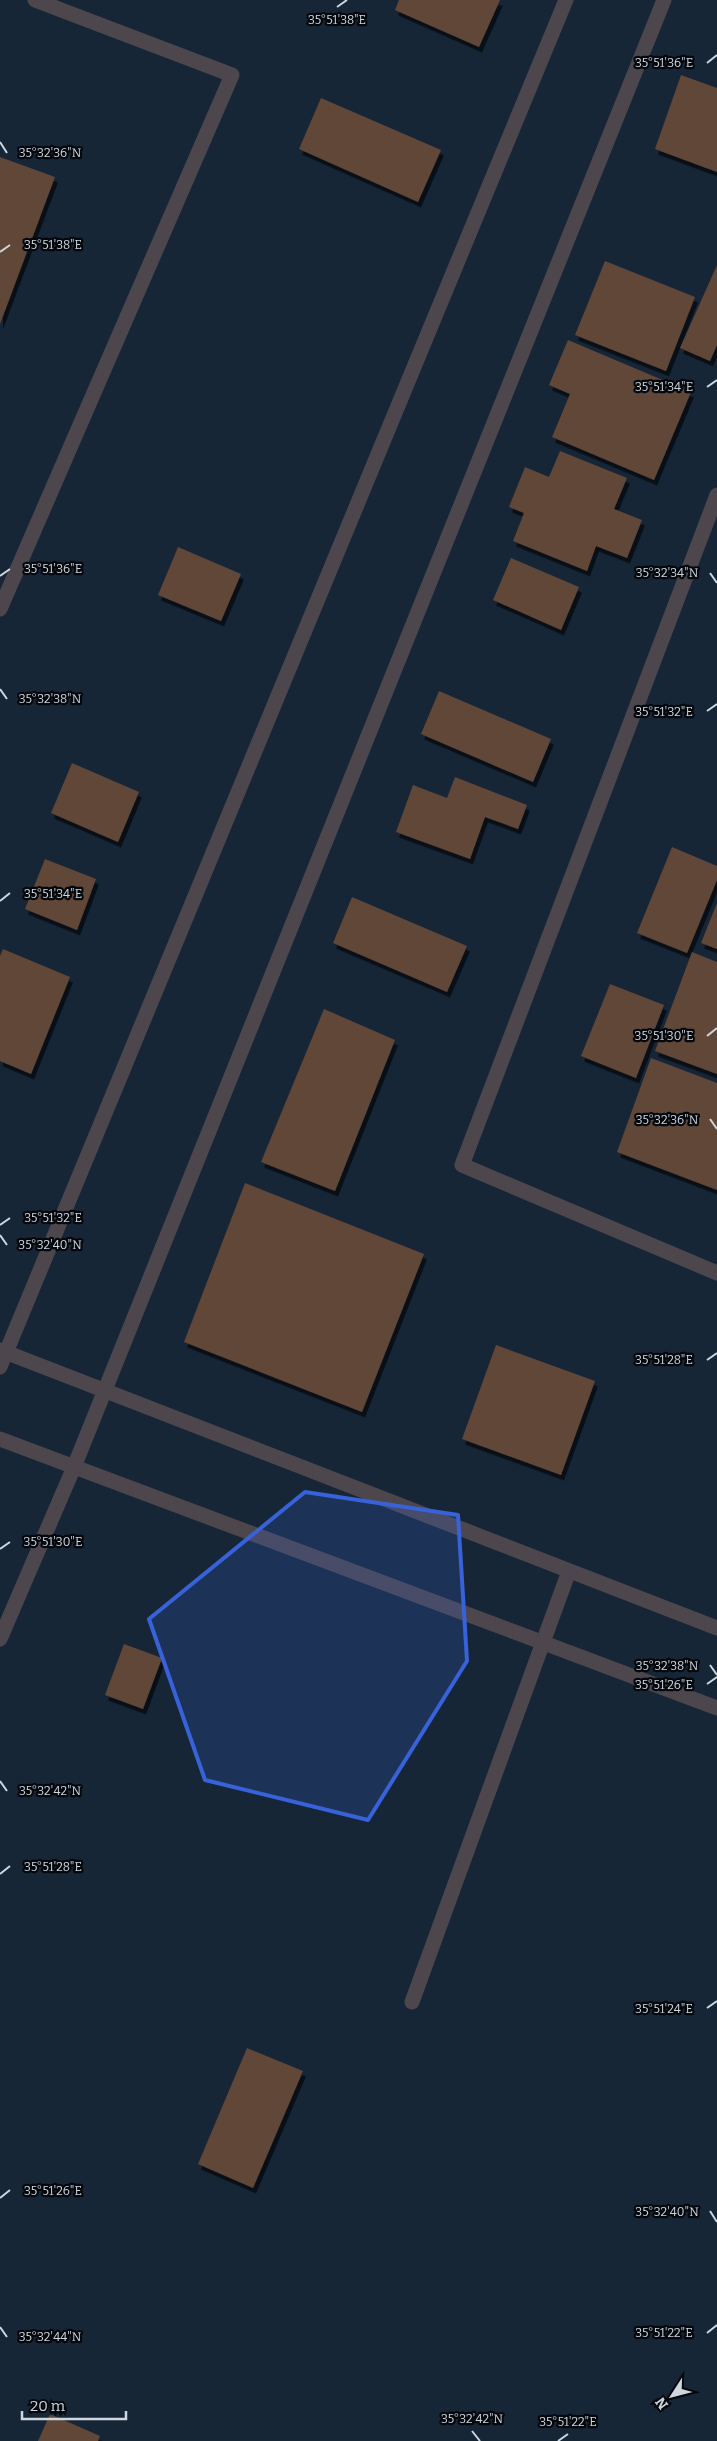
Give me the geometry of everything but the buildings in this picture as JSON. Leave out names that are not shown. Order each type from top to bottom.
[{"type":"street","points":[[0,608],[232,75],[74,7],[35,0]]},
{"type":"street","points":[[0,1367],[3,1351],[566,0]]},
{"type":"street","points":[[0,1639],[74,1467],[664,0]]},
{"type":"street","points":[[717,495],[462,1165],[717,1273]]},
{"type":"street","points":[[3,1351],[717,1628]]},
{"type":"street","points":[[0,1439],[717,1708]]},
{"type":"street","points":[[412,2002],[569,1571]]},
{"type":"highlighted area","points":[[305,1492],[458,1515],[467,1661],[368,1820],[205,1780],[149,1619]]},
{"type":"shaded area","points":[[0,0],[717,0],[717,2441],[0,2441]]}]
